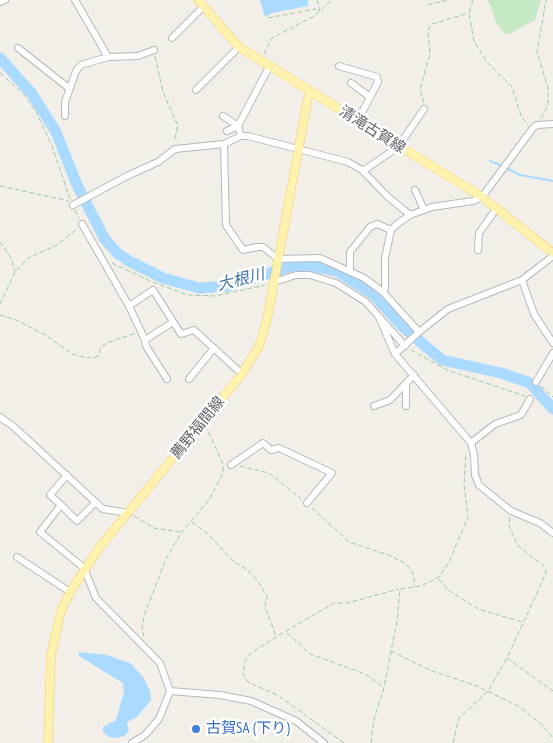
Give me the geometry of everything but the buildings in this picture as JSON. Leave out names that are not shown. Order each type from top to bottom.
[{"type":"main road","name":"清滝古賀線","points":[[201,3],[239,48],[482,197],[552,252]]},
{"type":"main road","name":"薦野福間線","points":[[48,743],[51,654],[57,624],[70,592],[84,568],[242,374],[254,358],[262,340],[310,92]]},
{"type":"street","points":[[0,2],[5,0]]},
{"type":"street","points":[[75,0],[108,57]]},
{"type":"street","points":[[172,38],[201,3]]},
{"type":"street","points":[[18,48],[70,89]]},
{"type":"street","points":[[196,90],[239,48]]},
{"type":"street","points":[[65,116],[65,102],[76,71],[81,66],[108,57],[138,56],[154,50]]},
{"type":"street","points":[[339,66],[377,77],[378,82],[357,122]]},
{"type":"street","points":[[226,130],[238,126],[269,67]]},
{"type":"street","points":[[351,83],[370,97]]},
{"type":"street","points":[[363,171],[398,147],[424,109]]},
{"type":"street","points":[[223,116],[238,126],[241,136]]},
{"type":"street","points":[[383,292],[385,288],[385,258],[391,230],[410,215],[482,197],[535,127],[553,124]]},
{"type":"street","points":[[72,203],[158,162],[170,152],[180,148],[195,149],[224,144],[241,136],[298,148],[348,162],[363,171],[387,196],[410,215]]},
{"type":"street","points":[[224,144],[226,225],[243,250],[263,247],[278,262],[320,258],[364,278],[383,292],[418,332]]},
{"type":"street","points":[[415,190],[424,210]]},
{"type":"street","points":[[478,250],[480,234],[496,208]]},
{"type":"street","points":[[82,224],[128,306],[141,331],[146,346],[167,379]]},
{"type":"street","points":[[350,272],[350,252],[370,227],[377,224],[391,230]]},
{"type":"street","points":[[395,354],[418,332],[448,309],[522,280],[552,252]]},
{"type":"street","points":[[274,282],[296,276],[310,275],[325,278],[359,298],[405,346]]},
{"type":"street","points":[[522,280],[534,314],[553,343]]},
{"type":"street","points":[[128,306],[153,290],[181,334],[194,330],[242,374]]},
{"type":"street","points":[[379,317],[395,354],[471,443],[475,475],[479,485],[510,511],[540,523],[553,533]]},
{"type":"street","points":[[144,340],[173,322]]},
{"type":"street","points":[[189,379],[214,348]]},
{"type":"street","points":[[536,382],[553,353]]},
{"type":"street","points":[[374,406],[390,400],[414,375]]},
{"type":"street","points":[[406,385],[406,406]]},
{"type":"street","points":[[471,443],[495,424],[521,415],[530,398]]},
{"type":"street","points":[[0,417],[14,427],[103,509],[129,513]]},
{"type":"street","points":[[232,465],[262,443],[271,450],[279,448],[332,473],[307,503]]},
{"type":"street","points":[[67,476],[50,495],[77,521],[96,502]]},
{"type":"street","points":[[61,505],[40,532],[84,568],[96,598],[160,664],[170,692],[159,719],[145,735],[132,743]]},
{"type":"street","points":[[18,557],[70,592]]},
{"type":"street","points":[[170,692],[226,696],[250,701],[296,721],[312,731],[324,743]]},
{"type":"path","points":[[317,0],[320,11]]},
{"type":"path","points":[[260,61],[272,38],[320,11],[332,0]]},
{"type":"path","points":[[428,5],[447,0]]},
{"type":"path","points":[[473,0],[469,13],[474,41],[486,61],[512,87],[521,116],[535,127],[548,105],[548,88],[537,52],[546,0]]},
{"type":"path","points":[[268,18],[315,9],[320,11]]},
{"type":"path","points":[[424,109],[420,90],[430,54],[428,30],[432,24],[469,13]]},
{"type":"path","points":[[154,50],[162,92],[178,126],[175,137],[180,148]]},
{"type":"path","points":[[0,73],[23,93],[36,112],[52,146],[72,203],[82,224],[68,238],[28,258],[15,272],[0,304]]},
{"type":"path","points":[[0,186],[72,203]]},
{"type":"path","points":[[0,242],[11,258],[15,272]]},
{"type":"path","points":[[102,259],[165,288],[188,295],[215,296],[230,294],[274,282]]},
{"type":"path","points":[[0,315],[16,320],[46,336],[72,354],[84,357],[94,358],[98,356],[101,347],[108,342],[141,331]]},
{"type":"path","points":[[405,346],[447,370],[530,398]]},
{"type":"path","points":[[536,382],[547,390],[553,398]]},
{"type":"path","points":[[144,637],[142,622],[149,599],[169,554],[182,532],[209,500],[223,473],[223,464],[203,422]]},
{"type":"path","points":[[344,743],[279,696],[248,682],[243,674],[245,661],[251,653],[334,603],[348,603],[416,586],[438,578],[449,562],[468,517],[464,484],[466,451],[471,443]]},
{"type":"path","points":[[232,465],[269,473],[307,503],[349,542],[391,556],[406,564],[413,573],[416,586]]},
{"type":"path","points":[[453,743],[460,718],[488,691],[507,658],[546,573],[545,567],[518,546],[512,536],[509,526],[510,511]]},
{"type":"path","points":[[129,513],[154,528],[182,532]]},
{"type":"path","points":[[192,522],[209,535],[234,562],[246,568],[257,580],[267,596],[265,607],[276,637]]},
{"type":"path","points":[[438,578],[448,590],[478,609],[523,623]]},
{"type":"path","points":[[371,743],[374,719],[390,651],[400,589]]},
{"type":"path","points":[[286,632],[310,654],[365,674],[383,687]]},
{"type":"path","points":[[390,651],[432,671],[488,691],[520,707],[541,724],[553,738]]},
{"type":"path","points":[[507,658],[553,691]]},
{"type":"green space","points":[[488,0],[541,0],[535,20],[509,34],[505,34],[497,24]]},
{"type":"water","points":[[260,0],[308,0],[308,6],[272,13],[265,17]]},
{"type":"water","points":[[79,652],[106,655],[130,663],[143,677],[150,691],[151,700],[137,717],[127,722],[129,731],[124,736],[110,737],[103,732],[103,727],[116,720],[124,692],[123,683],[79,656]]},
{"type":"waterway","name":"大根川","points":[[0,58],[32,94],[56,132],[77,185],[104,238],[117,253],[129,261],[163,278],[199,288],[230,286],[289,267],[307,265],[337,271],[374,295],[403,327],[442,360],[501,373],[530,383],[553,409]]},
{"type":"waterway","points":[[490,161],[502,166]]},
{"type":"waterway","points":[[506,168],[520,175],[553,181]]},
{"type":"place","name":"古賀SA (下り)","points":[[196,729]]}]
